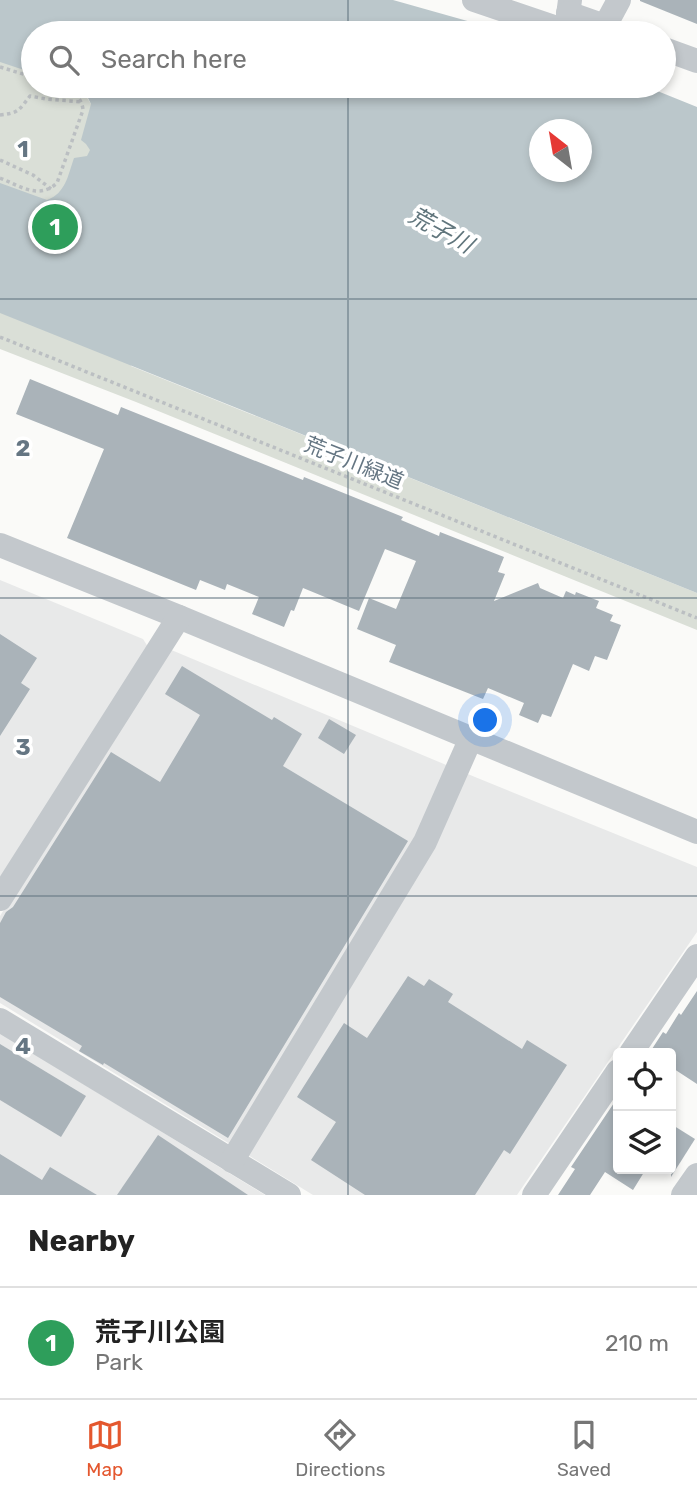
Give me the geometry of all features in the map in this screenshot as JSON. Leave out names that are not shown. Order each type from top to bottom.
[{"type":"street","points":[[474,0],[534,21]]},
{"type":"street","points":[[616,21],[619,0]]},
{"type":"street","points":[[569,7],[598,21]]},
{"type":"street","points":[[676,53],[697,61]]},
{"type":"street","points":[[0,545],[697,832]]},
{"type":"street","points":[[0,898],[179,617]]},
{"type":"street","points":[[232,1161],[425,842],[471,738]]},
{"type":"street","points":[[634,1048],[697,956]]},
{"type":"street","points":[[0,1020],[289,1195]]},
{"type":"street","points":[[534,1195],[613,1079]]},
{"type":"street","points":[[683,1195],[697,1175]]},
{"type":"path","points":[[0,67],[21,74]]},
{"type":"path","points":[[0,115],[15,114],[29,98]]},
{"type":"path","points":[[45,98],[83,103]]},
{"type":"path","points":[[0,178],[34,191],[51,190],[57,183],[83,110],[83,103],[79,98]]},
{"type":"path","points":[[0,160],[33,175],[51,190]]},
{"type":"path","name":"荒子川緑道","points":[[0,337],[697,618]]},
{"type":"shaded area","points":[[0,0],[5,0],[23,21],[21,98],[87,98],[91,104],[131,366],[697,593],[697,630],[136,402],[0,349]]},
{"type":"shaded area","points":[[0,580],[143,639],[148,647],[0,881]]},
{"type":"shaded area","points":[[169,649],[697,867],[697,932],[618,1048],[613,1048],[613,1055],[517,1195],[313,1195],[0,1003],[0,916]]},
{"type":"shaded area","points":[[0,1033],[265,1195],[0,1195]]},
{"type":"water","points":[[0,0],[393,0],[467,21],[21,21],[21,69],[0,62]]},
{"type":"water","name":"荒子川","points":[[88,98],[675,98],[697,107],[697,593],[0,313],[0,183],[47,200],[53,197],[65,183],[74,158],[87,156],[90,150],[81,140],[91,104]]},
{"type":"building","points":[[697,0],[697,24],[640,1]]},
{"type":"building","points":[[30,379],[118,415],[121,407],[403,517],[401,520],[439,536],[440,532],[504,557],[498,572],[505,574],[494,601],[538,583],[540,588],[563,598],[566,591],[599,601],[596,608],[613,615],[610,621],[621,625],[607,660],[595,656],[589,671],[573,664],[551,717],[542,714],[538,723],[519,715],[524,703],[488,688],[483,699],[389,662],[396,645],[357,629],[369,598],[396,609],[416,561],[385,549],[359,611],[303,588],[284,627],[252,614],[259,597],[227,584],[225,590],[200,580],[196,590],[67,538],[104,449],[16,414]]},
{"type":"building","points":[[0,634],[37,658],[21,683],[30,689],[0,736]]},
{"type":"building","points":[[182,666],[272,720],[274,717],[302,734],[283,766],[408,841],[228,1138],[104,1063],[103,1065],[79,1051],[82,1046],[0,997],[0,923],[6,912],[13,907],[111,752],[160,782],[200,715],[165,694]]},
{"type":"building","points":[[329,719],[356,735],[344,754],[318,738]]},
{"type":"building","points":[[408,976],[424,986],[429,979],[453,994],[448,1002],[522,1049],[527,1040],[567,1065],[510,1154],[504,1150],[475,1195],[365,1195],[311,1160],[336,1122],[297,1097],[344,1023],[367,1038]]},
{"type":"building","points":[[697,991],[697,1084],[676,1070],[676,1048],[653,1048],[663,1032],[666,1034],[679,1013],[681,1015]]},
{"type":"building","points":[[0,1044],[86,1096],[61,1137],[0,1100]]},
{"type":"building","points":[[613,1104],[613,1174],[643,1174],[633,1190],[605,1172],[590,1195],[558,1195],[575,1169],[571,1167]]},
{"type":"building","points":[[676,1127],[695,1139],[676,1169]]},
{"type":"building","points":[[158,1135],[248,1195],[117,1195]]},
{"type":"building","points":[[0,1154],[42,1180],[50,1167],[97,1195],[0,1195]]},
{"type":"place","name":"荒子川公園","points":[[55,227]]}]
